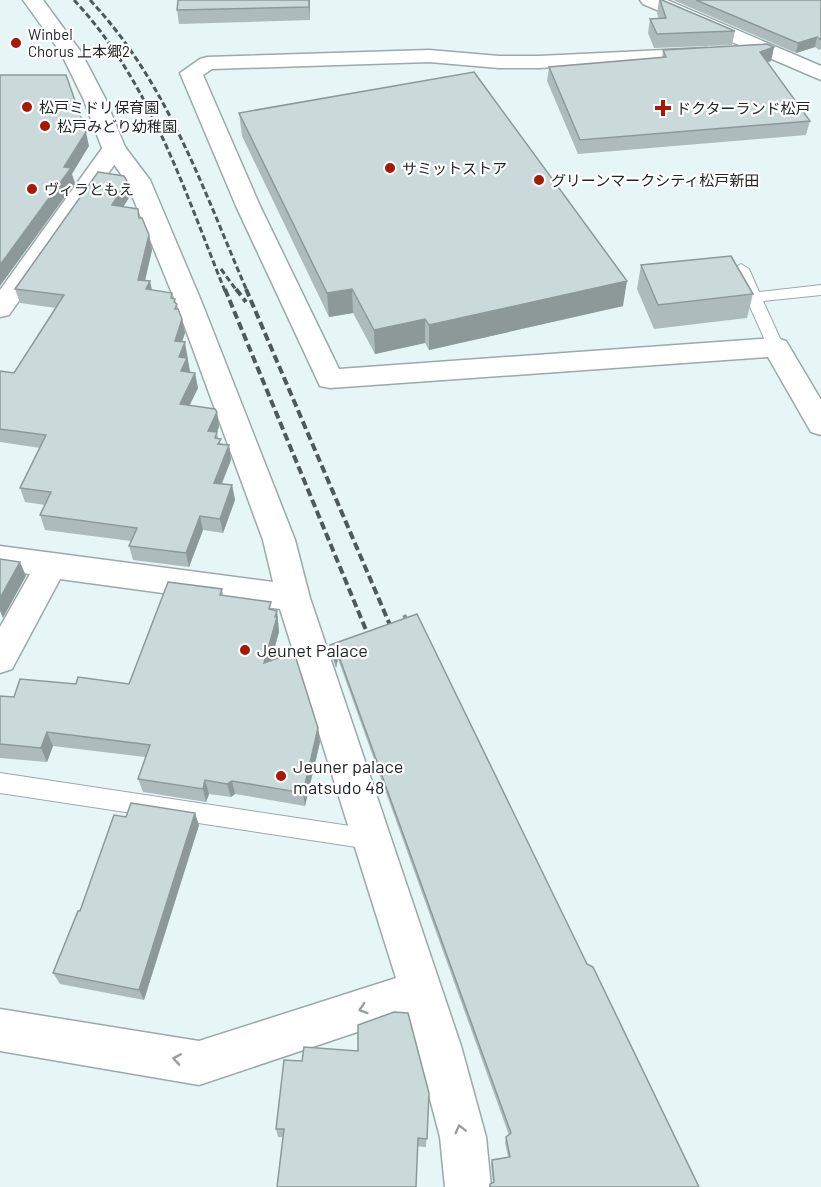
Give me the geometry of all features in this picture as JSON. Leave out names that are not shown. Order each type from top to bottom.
[{"type":"street","points":[[33,0],[71,52],[94,98],[114,148],[138,180],[189,303],[279,540],[293,598],[419,991],[439,1046],[463,1137],[468,1187]]},
{"type":"street","points":[[650,0],[821,74]]},
{"type":"street","points":[[771,51],[538,62],[499,62],[429,56],[207,63],[191,73],[248,206],[330,379],[776,347],[821,425]]},
{"type":"street","points":[[0,309],[8,284],[114,148]]},
{"type":"street","points":[[0,558],[293,598]]},
{"type":"street","points":[[0,660],[51,565]]},
{"type":"street","points":[[0,1030],[199,1063],[419,991]]},
{"type":"lane","points":[[741,270],[776,347]]},
{"type":"lane","points":[[754,297],[821,290]]},
{"type":"lane","points":[[0,783],[370,839]]},
{"type":"path","points":[[404,615],[409,626]]},
{"type":"building","points":[[178,0],[309,0],[309,7],[177,10]]},
{"type":"building","points":[[660,0],[735,31],[657,34],[650,19],[666,18]]},
{"type":"building","points":[[696,0],[821,0],[821,40],[817,37],[798,43]]},
{"type":"building","points":[[767,44],[774,47],[760,52],[810,121],[580,140],[549,67],[666,57],[663,50]]},
{"type":"building","points":[[474,72],[627,281],[429,325],[425,319],[374,330],[352,289],[327,293],[239,113]]},
{"type":"building","name":"松戸みどり幼稚園","points":[[0,75],[66,75],[86,132],[64,167],[71,168],[0,265]]},
{"type":"building","points":[[98,172],[124,176],[127,181],[112,205],[138,209],[139,218],[142,218],[149,235],[138,280],[150,281],[146,289],[172,293],[171,298],[175,299],[174,302],[177,304],[175,309],[178,309],[182,319],[175,341],[185,342],[179,357],[187,358],[181,371],[195,373],[180,404],[215,409],[217,412],[208,431],[217,432],[215,438],[221,439],[218,444],[229,445],[214,483],[232,485],[220,519],[200,516],[186,553],[129,546],[137,528],[40,515],[51,492],[20,488],[46,435],[0,429],[0,371],[14,373],[64,295],[15,289]]},
{"type":"building","points":[[731,256],[753,294],[658,305],[641,265]]},
{"type":"building","points":[[0,559],[20,562],[0,598]]},
{"type":"building","points":[[168,582],[222,589],[220,595],[271,602],[269,609],[277,611],[264,663],[294,652],[318,728],[303,793],[232,781],[227,784],[205,780],[203,789],[138,779],[150,745],[47,732],[41,748],[0,744],[0,696],[14,697],[20,679],[76,684],[78,677],[129,684]]},
{"type":"building","points":[[417,614],[587,964],[593,967],[699,1187],[490,1187],[490,1184],[494,1182],[492,1160],[510,1157],[506,1137],[511,1133],[337,651],[335,660],[330,645]]},
{"type":"building","points":[[131,803],[195,813],[139,990],[53,973],[78,911],[80,911],[114,815],[126,817]]},
{"type":"building","points":[[394,1012],[408,1013],[429,1093],[427,1139],[418,1138],[416,1187],[277,1187],[284,1129],[276,1129],[284,1060],[302,1061],[304,1047],[358,1051],[358,1025]]},
{"type":"railway","points":[[74,0],[101,32],[124,65],[144,101],[163,138],[225,291]]},
{"type":"railway","points":[[90,0],[117,32],[162,101],[181,138],[247,291]]},
{"type":"railway","points":[[221,269],[237,291]]},
{"type":"railway","points":[[225,289],[373,647]]},
{"type":"railway","points":[[236,289],[246,302]]},
{"type":"railway","points":[[246,289],[396,639]]},
{"type":"place","name":"Winbel Chorus 上本郷2","points":[[16,43]]},
{"type":"place","name":"松戸ミドリ保育園","points":[[27,107]]},
{"type":"place","name":"ドクターランド松戸","points":[[663,108]]},
{"type":"place","name":"松戸みどり幼稚園","points":[[45,126]]},
{"type":"place","name":"サミットストア","points":[[390,168]]},
{"type":"place","name":"グリーンマークシティ松戸新田","points":[[539,180]]},
{"type":"place","name":"ヴィラともえ","points":[[32,189]]},
{"type":"place","name":"Jeunet Palace","points":[[245,650]]},
{"type":"place","name":"Jeuner palace matsudo 48","points":[[281,776]]}]
